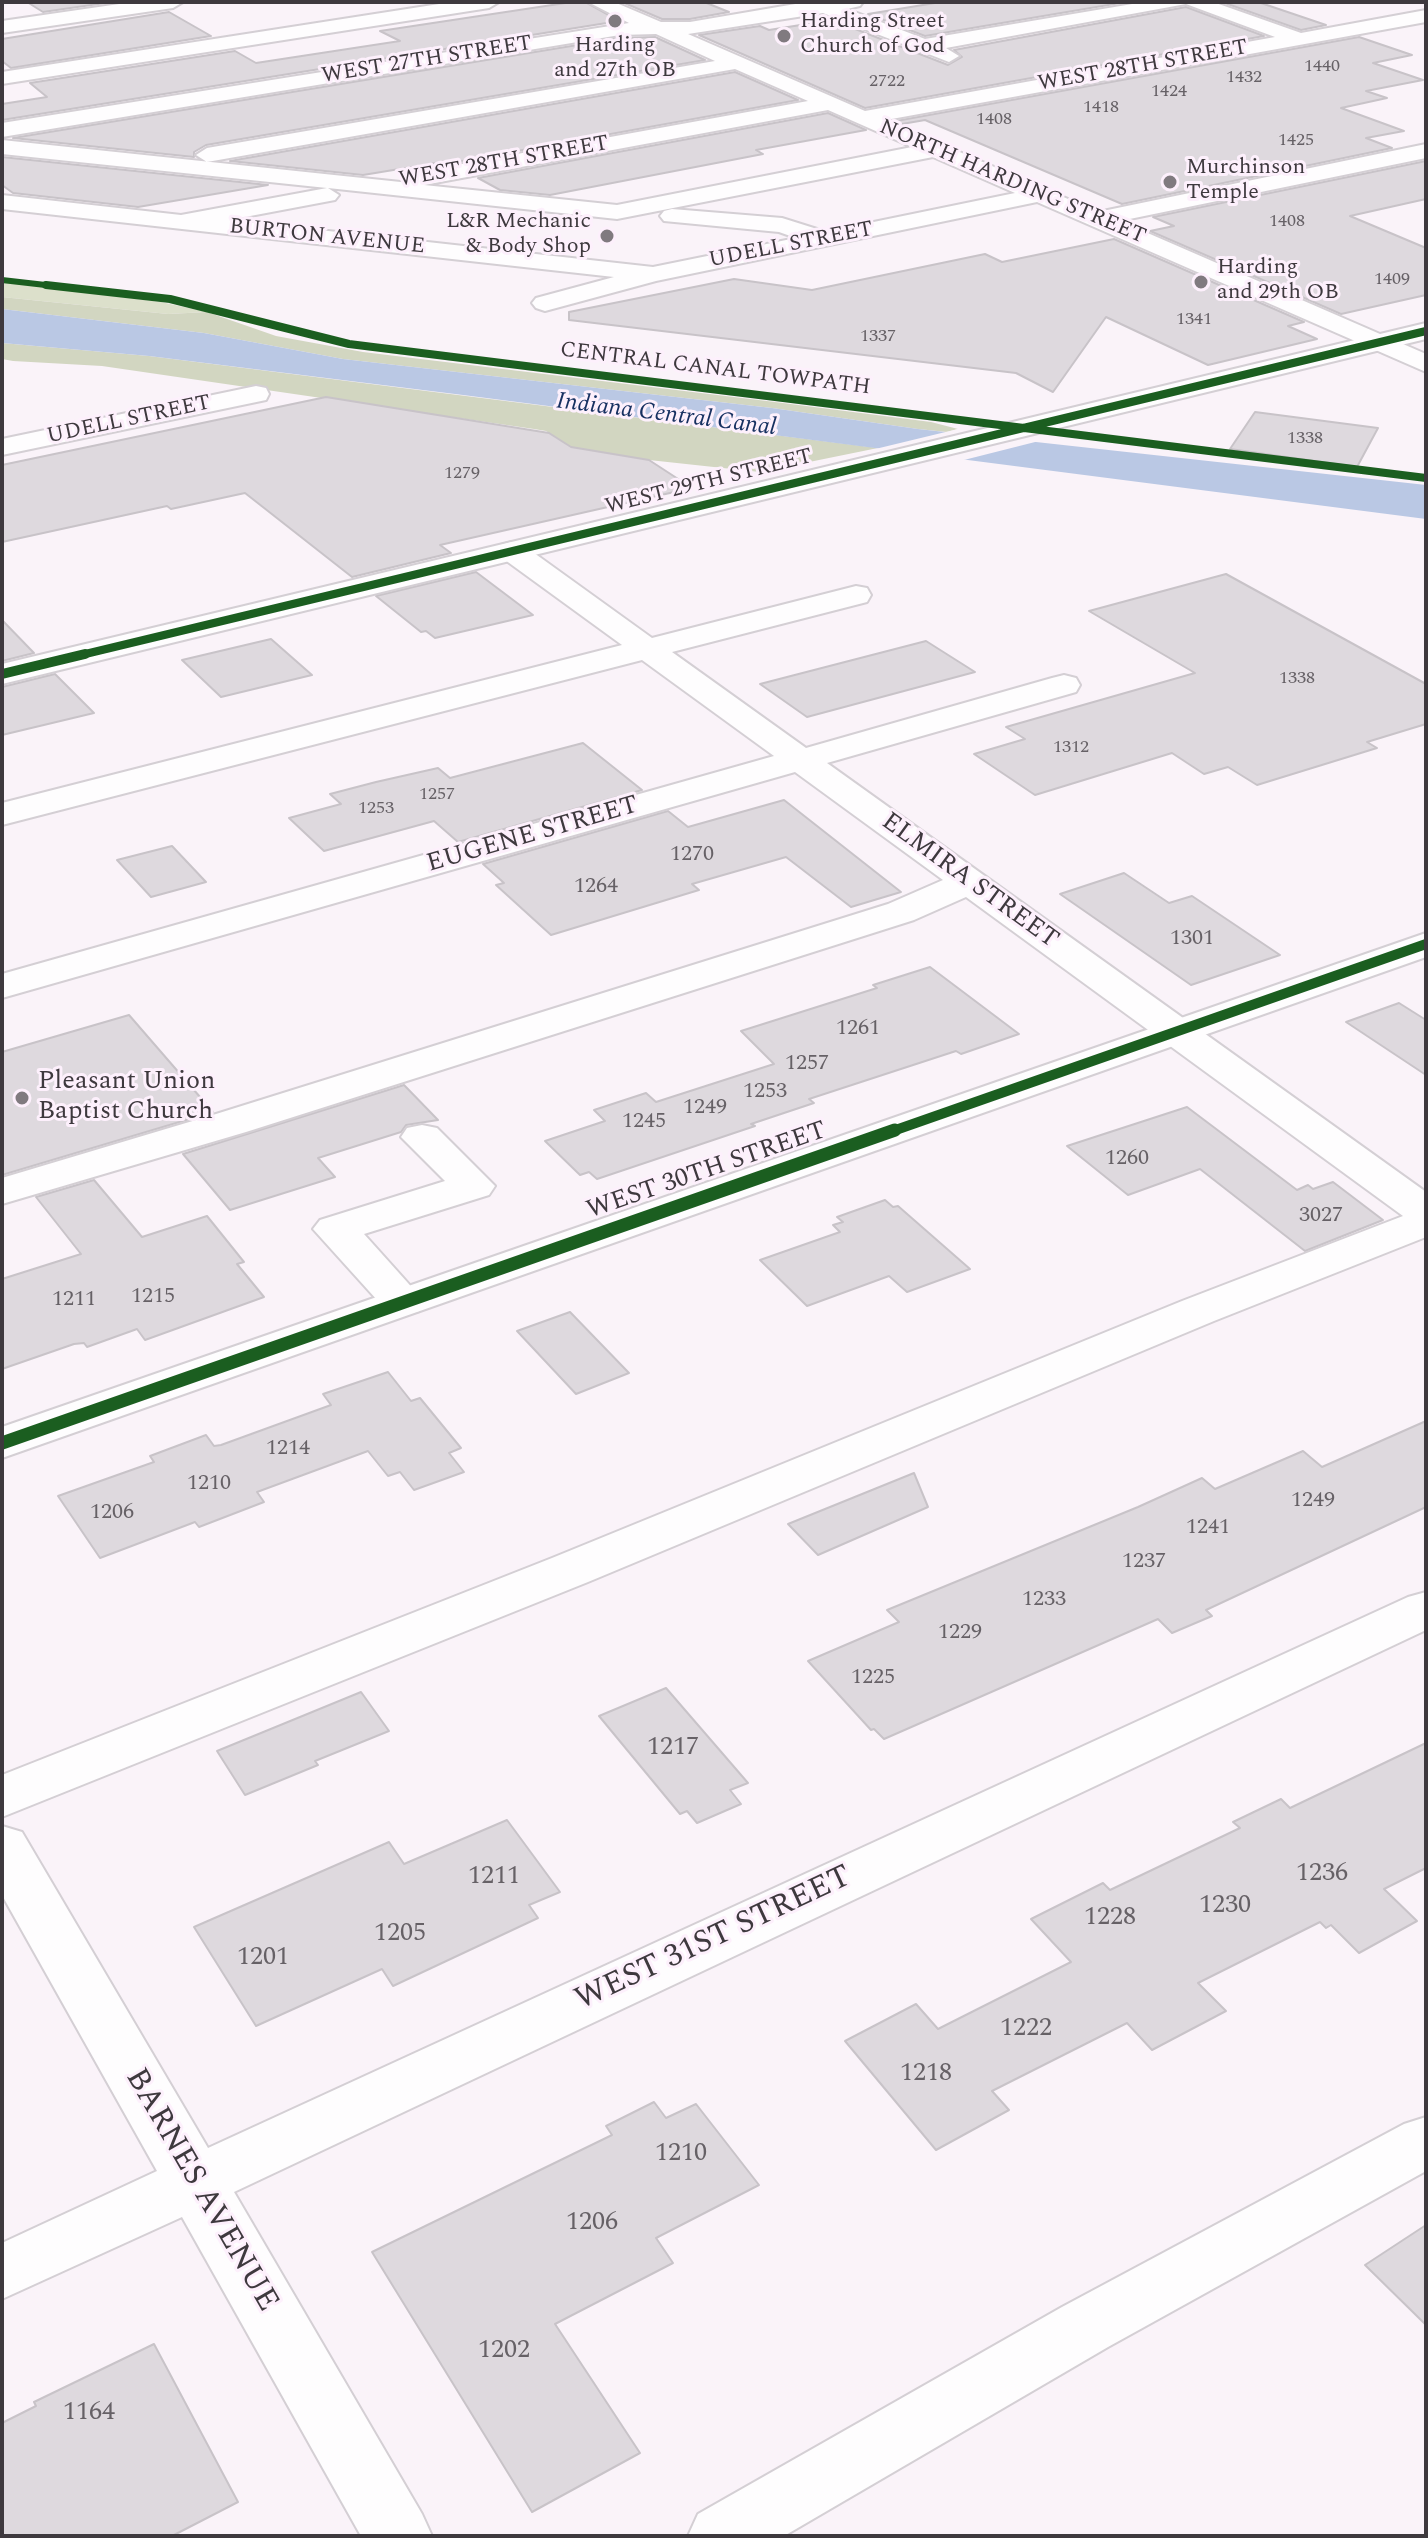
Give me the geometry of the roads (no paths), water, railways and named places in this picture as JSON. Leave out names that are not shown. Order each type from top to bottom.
[{"type":"street","points":[[2,27],[173,2]]},
{"type":"street","points":[[2,78],[489,2]]},
{"type":"street","name":"NORTH HARDING STREET","points":[[598,2],[1426,364]]},
{"type":"street","name":"WEST 27TH STREET","points":[[2,130],[620,29],[690,28],[820,4],[853,2]]},
{"type":"street","points":[[922,46],[1178,2]]},
{"type":"street","points":[[1194,2],[1299,39]]},
{"type":"street","points":[[820,4],[964,63]]},
{"type":"street","name":"WEST 28TH STREET","points":[[861,118],[1426,16]]},
{"type":"street","points":[[156,164],[736,63]]},
{"type":"street","points":[[992,74],[1027,88]]},
{"type":"street","name":"WEST 28TH STREET","points":[[180,222],[828,104]]},
{"type":"street","points":[[2,147],[622,212],[782,225],[823,239]]},
{"type":"street","points":[[622,212],[933,150]]},
{"type":"street","points":[[1097,219],[1426,151]]},
{"type":"street","name":"UDELL STREET","points":[[545,303],[653,274],[1039,195]]},
{"type":"street","name":"BURTON AVENUE","points":[[2,202],[653,274]]},
{"type":"street","name":"WEST 29TH STREET","points":[[2,674],[1426,331]]},
{"type":"street","name":"UDELL STREET","points":[[2,447],[256,394]]},
{"type":"street","name":"ELMIRA STREET","points":[[512,551],[1426,1212]]},
{"type":"street","points":[[2,814],[856,595]]},
{"type":"street","name":"EUGENE STREET","points":[[2,986],[1064,685]]},
{"type":"street","points":[[2,1191],[231,1123],[901,912],[969,882]]},
{"type":"street","name":"WEST 30TH STREET","points":[[2,1443],[1426,944]]},
{"type":"street","points":[[403,1302],[335,1229],[474,1186],[422,1137]]},
{"type":"street","points":[[2,1797],[570,1570],[1198,1311],[1426,1222]]},
{"type":"street","name":"WEST 31ST STREET","points":[[2,2272],[1426,1609]]},
{"type":"street","name":"BARNES AVENUE","points":[[2,1846],[398,2536]]},
{"type":"street","points":[[722,2536],[1085,2327],[1426,2142]]},
{"type":"water","name":"Indiana Central Canal","points":[[2,309],[204,333],[343,359],[772,408],[918,429],[1426,485],[1426,519],[149,356],[2,343]]},
{"type":"place","name":"Harding and 27th OB","points":[[615,21]]},
{"type":"place","name":"Harding Street Church of God","points":[[784,36]]},
{"type":"place","name":"Murchinson Temple","points":[[1170,182]]},
{"type":"place","name":"L&R Mechanic & Body Shop","points":[[607,236]]},
{"type":"place","name":"Harding and 29th OB","points":[[1201,282]]},
{"type":"place","name":"Pleasant Union Baptist Church","points":[[22,1098]]}]
